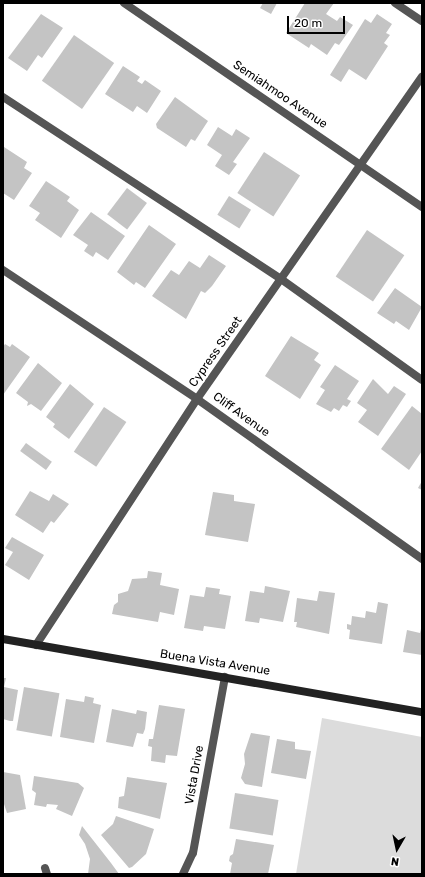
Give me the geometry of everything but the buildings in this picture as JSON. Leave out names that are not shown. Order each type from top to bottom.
[{"type":"street","name":"Semiahmoo Avenue","points":[[124,3],[422,207]]},
{"type":"street","points":[[395,3],[422,21]]},
{"type":"street","name":"Cypress Street","points":[[36,645],[197,398],[422,77]]},
{"type":"street","points":[[3,97],[281,280],[422,380]]},
{"type":"street","name":"Cliff Avenue","points":[[3,270],[197,398],[422,559]]},
{"type":"street","name":"Buena Vista Avenue","points":[[3,639],[422,712]]},
{"type":"street","name":"Vista Drive","points":[[183,874],[193,853],[225,677]]},
{"type":"shaded area","points":[[322,718],[422,737],[422,874],[296,874]]}]
